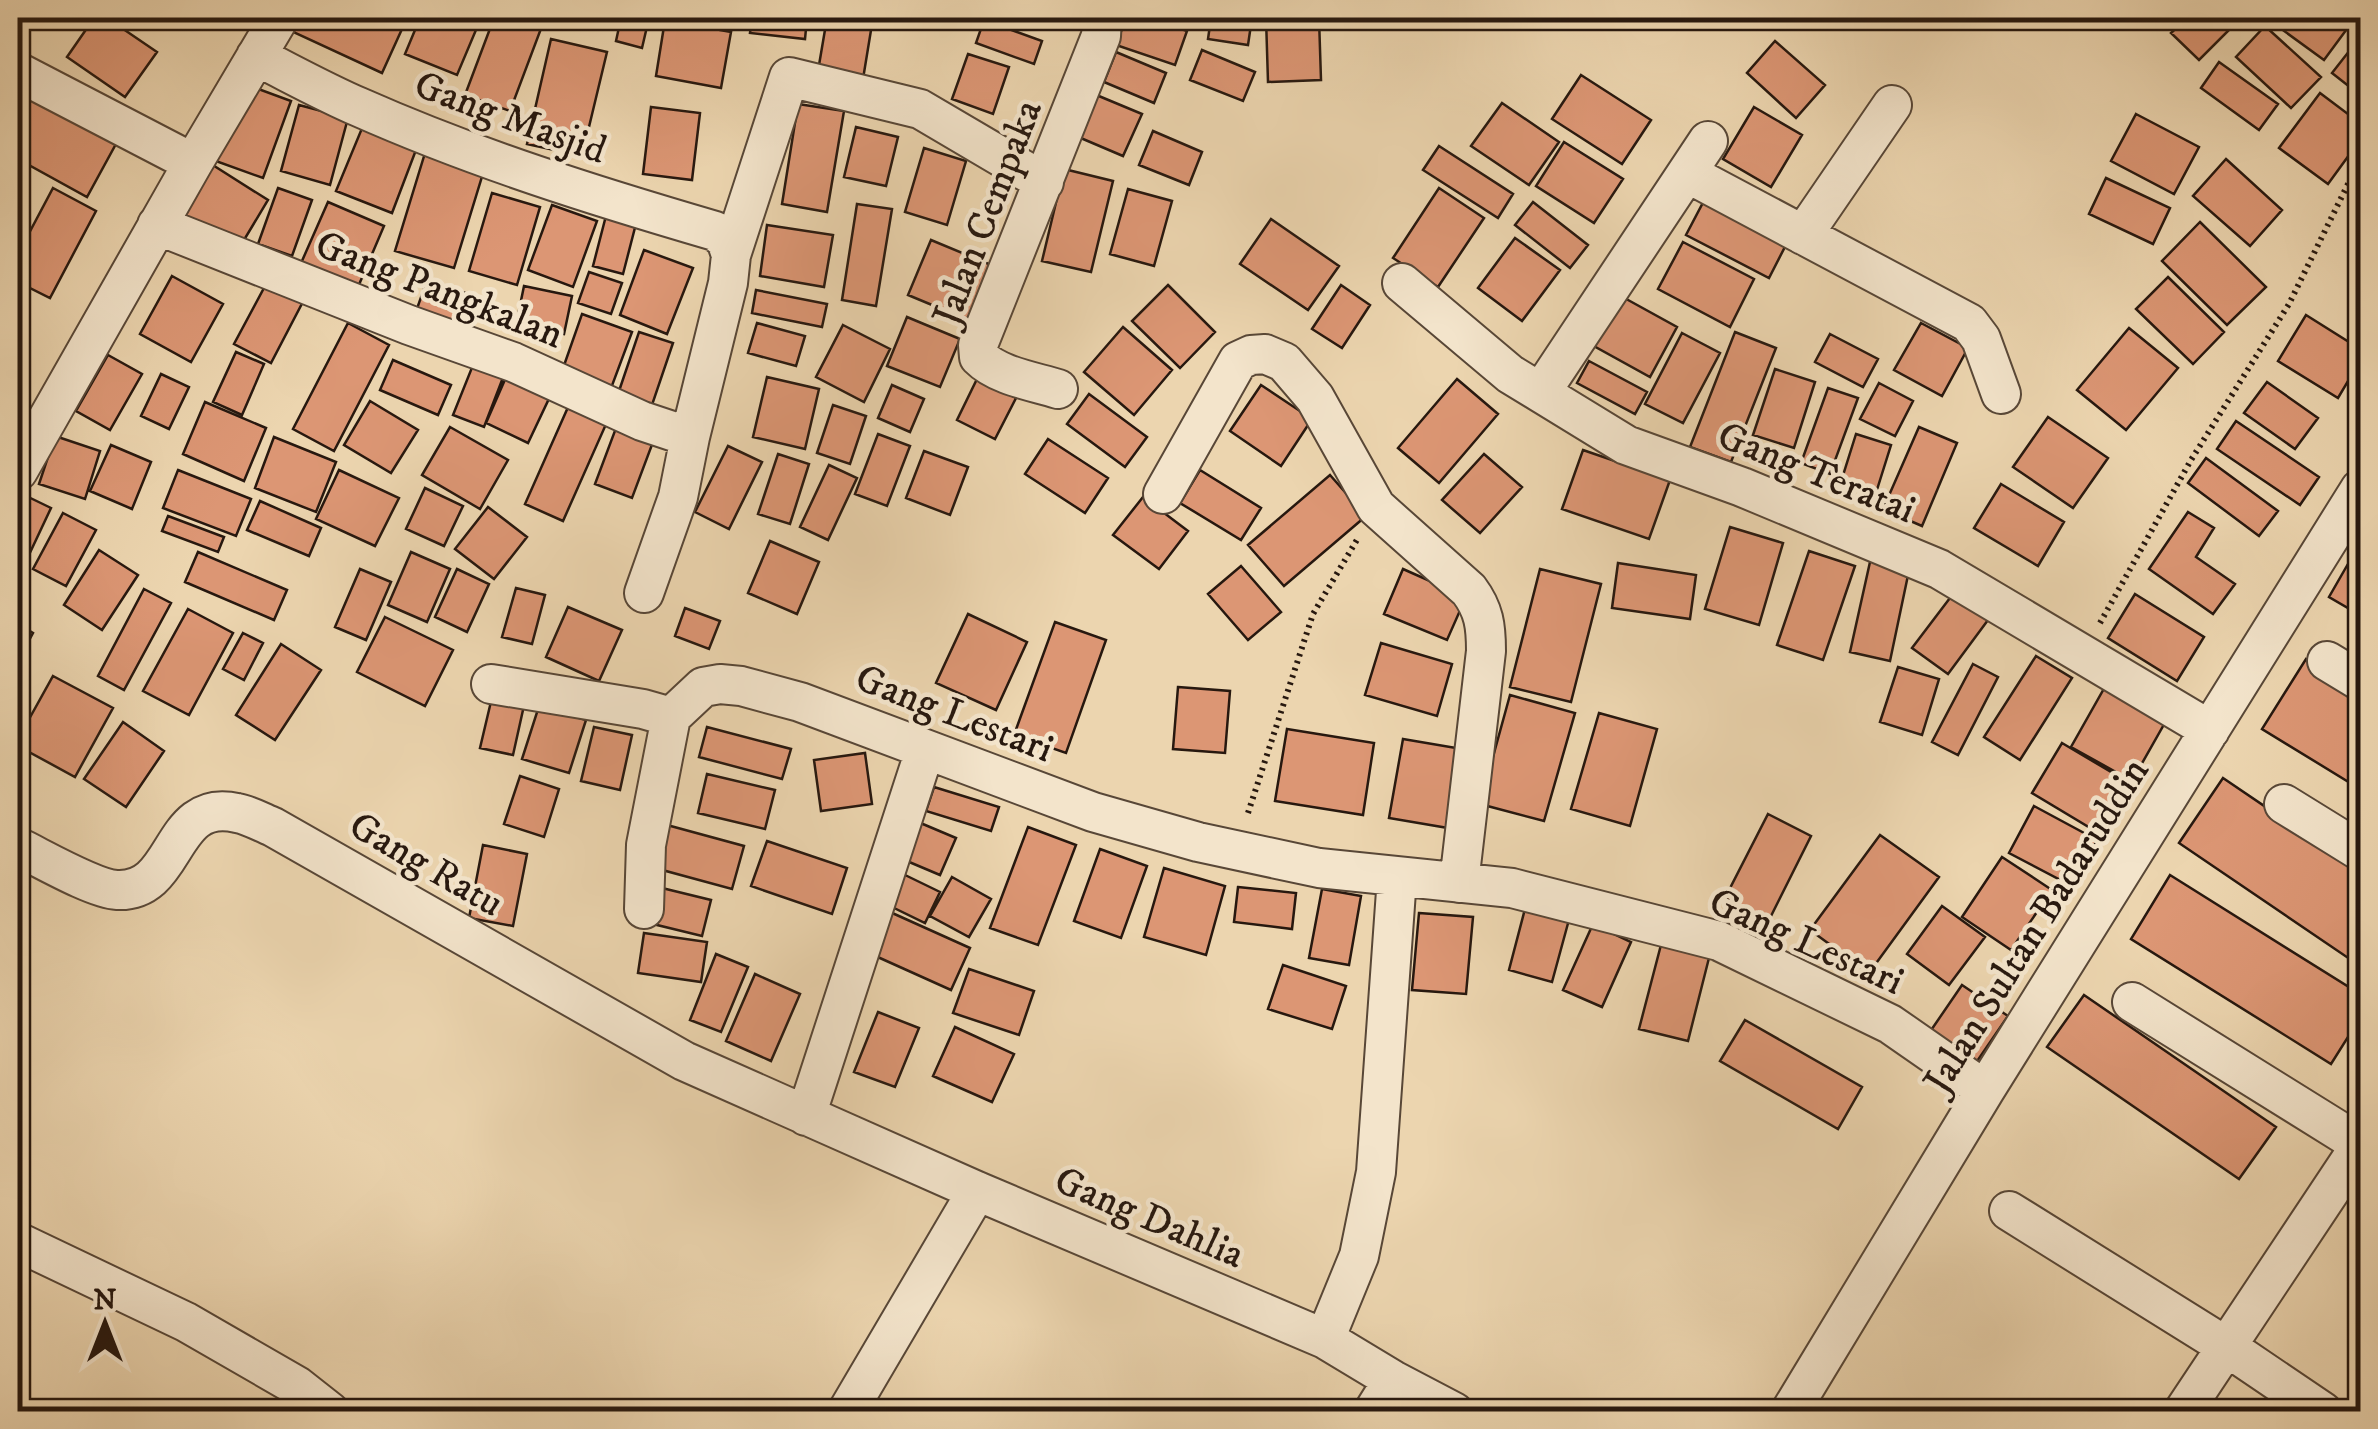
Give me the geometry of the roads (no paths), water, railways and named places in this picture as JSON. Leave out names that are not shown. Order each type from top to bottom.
[{"type":"street","points":[[19,464],[279,18]]},
{"type":"street","name":"Jalan Cempaka","points":[[1058,388],[986,364],[979,356],[979,340],[1101,36],[1102,18]]},
{"type":"street","name":"Gang Masjid","points":[[256,56],[358,106],[456,146],[626,205],[715,231],[726,240],[732,255]]},
{"type":"street","points":[[18,72],[192,163]]},
{"type":"street","points":[[644,593],[678,497],[732,255],[789,76],[920,108],[1044,182]]},
{"type":"street","points":[[1803,234],[1892,105]]},
{"type":"street","points":[[1540,392],[1708,141]]},
{"type":"street","points":[[1687,172],[1969,323],[1982,339],[2001,394]]},
{"type":"street","name":"Gang Pangkalan","points":[[156,225],[513,362],[642,421],[690,437]]},
{"type":"street","name":"Gang Teratai","points":[[1402,283],[1510,374],[1626,445],[1742,487],[1939,569],[2210,730]]},
{"type":"street","points":[[1163,494],[1238,361],[1251,354],[1265,354],[1284,362],[1315,398],[1376,507],[1479,603],[1486,625],[1486,651],[1460,883]]},
{"type":"street","name":"Jalan Sultan Badaruddin","points":[[1790,1412],[1985,1090],[2360,489]]},
{"type":"street","points":[[2328,661],[2360,681]]},
{"type":"street","points":[[491,684],[671,717],[646,845],[644,909]]},
{"type":"street","name":"Gang Lestari","points":[[671,717],[703,688],[720,684],[741,686],[800,702],[1093,812],[1198,842],[1320,868],[1512,888],[1719,941],[1890,1024],[1985,1090]]},
{"type":"street","points":[[806,1116],[925,750]]},
{"type":"street","points":[[2284,804],[2360,851]]},
{"type":"street","name":"Gang Ratu","points":[[18,847],[105,888],[130,890],[152,879],[194,818],[219,811],[238,813],[273,827],[684,1062],[806,1116]]},
{"type":"street","points":[[1325,1340],[1359,1256],[1376,1172],[1397,877]]},
{"type":"street","points":[[2132,1002],[2360,1145],[2183,1412]]},
{"type":"street","name":"Gang Dahlia","points":[[806,1116],[1325,1340],[1454,1412]]},
{"type":"street","points":[[847,1412],[977,1191]]},
{"type":"street","points":[[2009,1211],[2227,1346],[2323,1412]]},
{"type":"street","points":[[18,1242],[186,1322],[296,1386],[330,1412]]},
{"type":"street","points":[[1373,1412],[1393,1380]]}]
